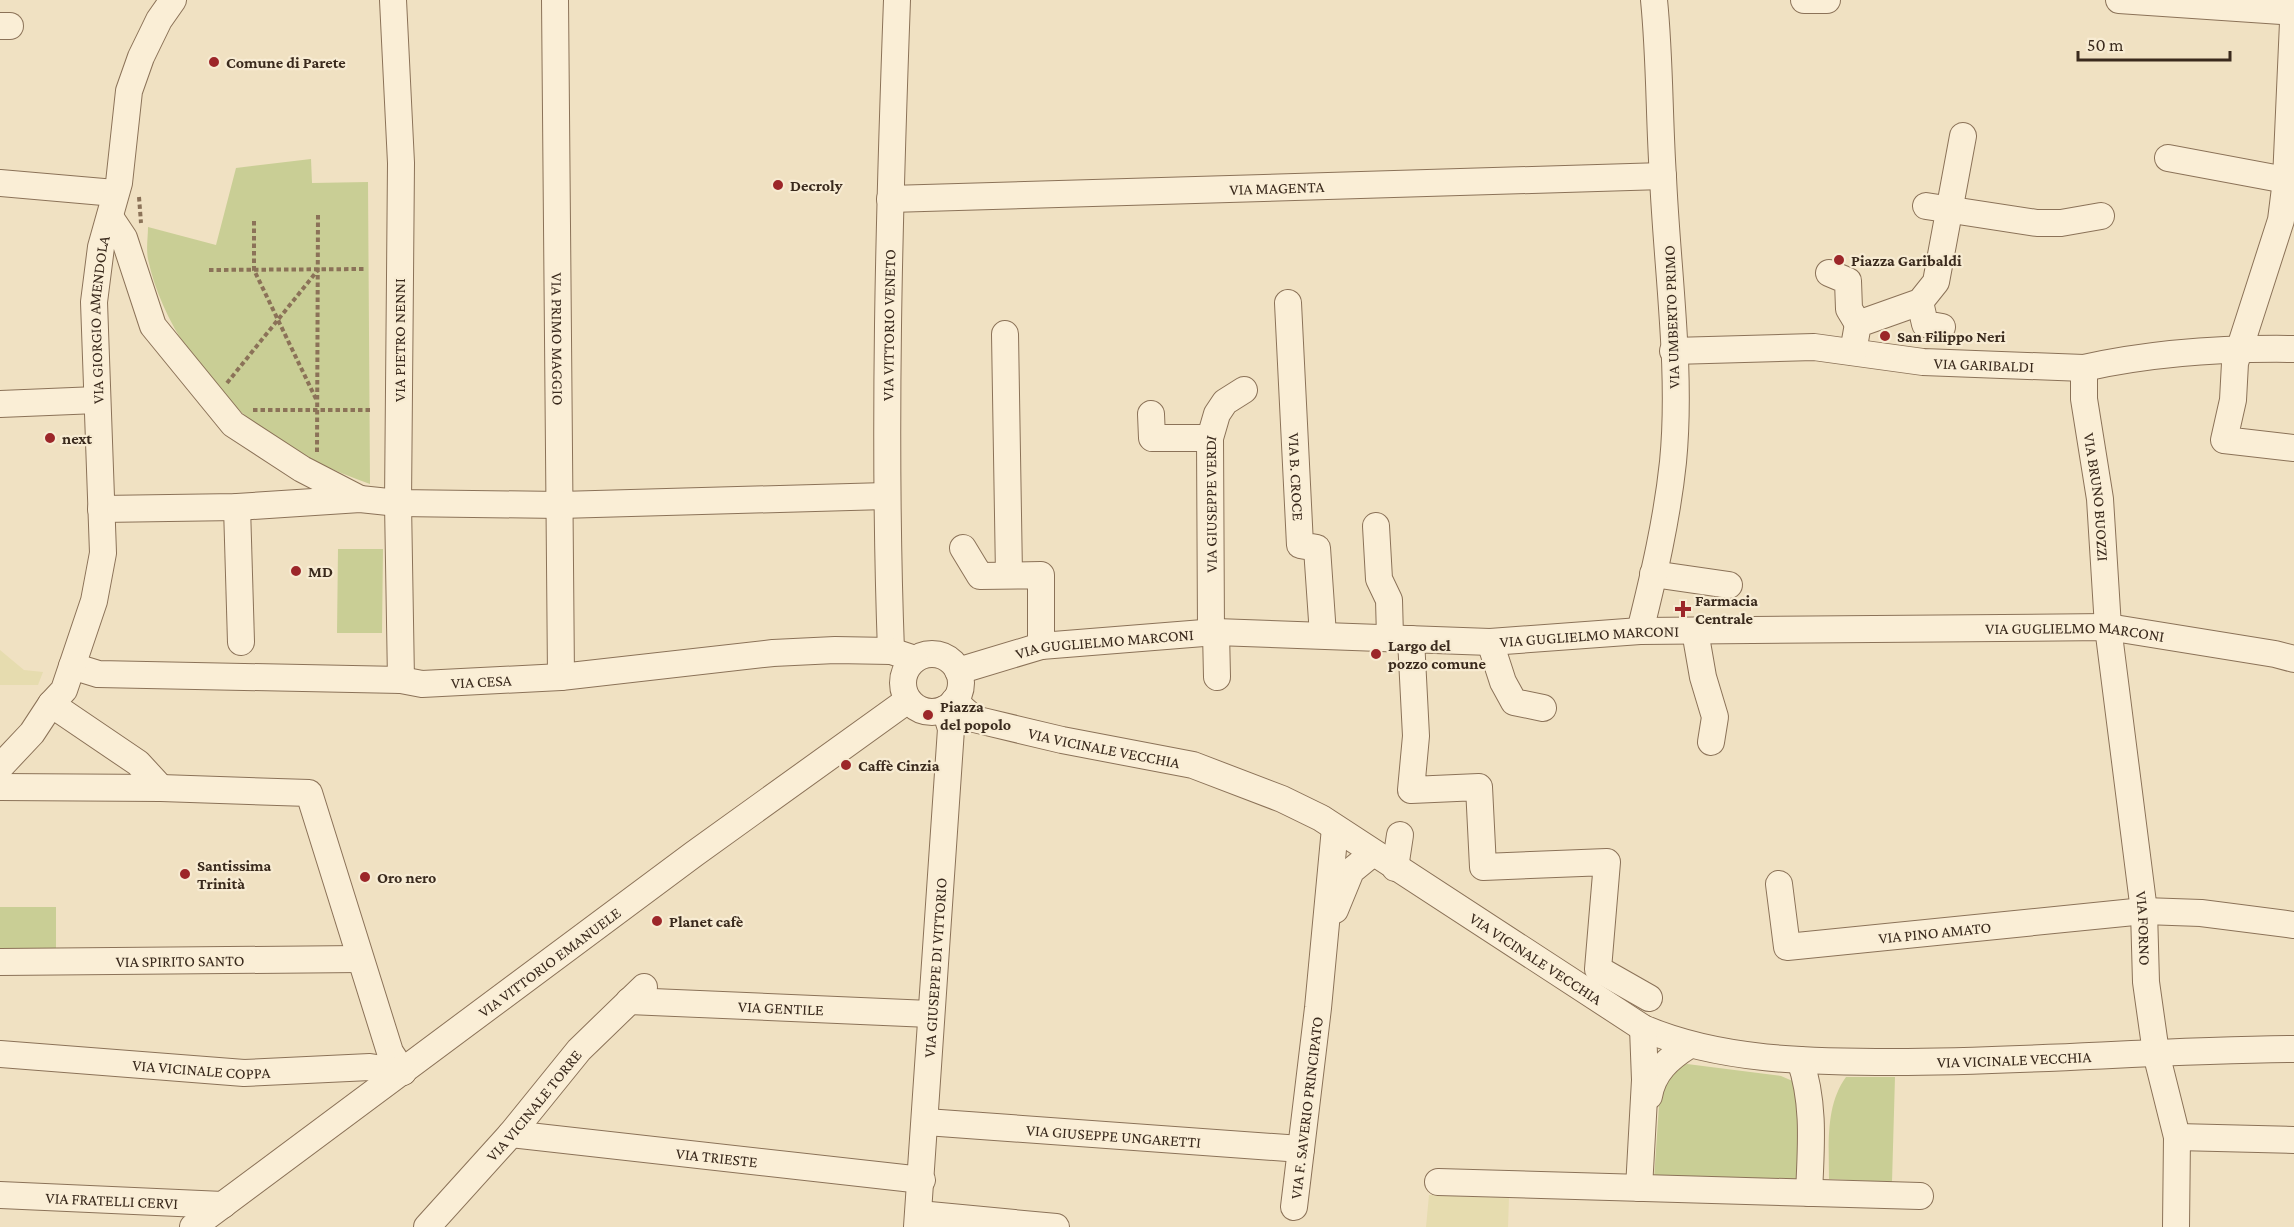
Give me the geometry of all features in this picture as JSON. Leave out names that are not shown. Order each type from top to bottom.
[{"type":"street","name":"VIA GIORGIO AMENDOLA","points":[[0,767],[32,734],[51,704],[64,690],[96,591],[103,553],[94,302],[101,247],[121,201],[129,91],[141,57],[159,20],[173,0]]},
{"type":"street","name":"VIA PIETRO NENNI","points":[[393,0],[401,163],[398,503],[401,680]]},
{"type":"street","name":"VIA PRIMO MAGGIO","points":[[555,0],[561,677]]},
{"type":"street","name":"VIA VITTORIO VENETO","points":[[891,651],[886,496],[890,199],[897,0]]},
{"type":"street","name":"VIA UMBERTO PRIMO","points":[[1640,631],[1665,522],[1673,460],[1672,286],[1662,176],[1661,77],[1654,0]]},
{"type":"street","points":[[1804,0],[1827,0]]},
{"type":"street","points":[[2119,0],[2294,12]]},
{"type":"street","points":[[2294,0],[2286,180],[2287,220],[2235,363],[2233,400],[2224,440],[2294,448]]},
{"type":"street","points":[[1858,324],[1920,302],[1936,282],[1937,208],[1963,136]]},
{"type":"street","points":[[2168,158],[2286,180]]},
{"type":"street","name":"VIA MAGENTA","points":[[890,199],[1662,176]]},
{"type":"street","points":[[0,183],[121,201],[124,238],[153,326],[233,424],[302,469],[360,500]]},
{"type":"street","points":[[1937,208],[2037,223],[2061,223],[2101,216]]},
{"type":"street","points":[[1829,273],[1848,281],[1849,309],[1858,324],[1853,352]]},
{"type":"street","points":[[1920,302],[1925,324],[1942,327]]},
{"type":"street","name":"VIA B. CROCE","points":[[1288,303],[1300,545],[1317,548],[1323,635]]},
{"type":"street","points":[[1005,333],[1009,575]]},
{"type":"street","name":"VIA GARIBALDI","points":[[1673,351],[1814,347],[1959,365],[2084,368],[2106,363],[2241,348],[2294,349]]},
{"type":"street","name":"VIA BRUNO BUOZZI","points":[[2084,368],[2084,399],[2100,499],[2108,627]]},
{"type":"street","name":"VIA GIUSEPPE VERDI","points":[[1217,677],[1213,632],[1210,438],[1217,414],[1225,402],[1244,390]]},
{"type":"street","points":[[0,404],[97,400]]},
{"type":"street","points":[[1151,414],[1152,438],[1210,438]]},
{"type":"street","points":[[101,509],[237,507],[360,500],[398,503],[560,505],[886,496]]},
{"type":"street","points":[[237,507],[241,642]]},
{"type":"street","points":[[1376,526],[1379,579],[1389,600],[1401,638],[1416,736],[1411,790],[1479,788],[1483,867],[1607,862],[1598,969],[1648,998]]},
{"type":"street","points":[[963,549],[980,576],[1041,575],[1041,646]]},
{"type":"street","points":[[1653,574],[1729,585]]},
{"type":"street","name":"VIA GUGLIELMO MARCONI","points":[[958,671],[1041,646],[1213,632],[1490,642],[1640,631],[2108,627],[2276,654],[2294,659]]},
{"type":"street","name":"VIA FORNO","points":[[2108,627],[2144,911],[2146,982],[2156,1053],[2177,1137],[2176,1227]]},
{"type":"street","points":[[1695,631],[1703,677],[1718,729]]},
{"type":"street","points":[[1490,642],[1503,682],[1514,702],[1543,708]]},
{"type":"street","name":"VIA CESA","points":[[72,666],[98,674],[401,680],[422,684],[561,677],[773,653],[835,650],[891,651],[915,659]]},
{"type":"street","points":[[927,655],[939,656],[950,661],[958,671],[960,681],[950,705],[937,712],[921,710],[908,700],[904,692],[904,674],[915,659],[927,655]]},
{"type":"street","name":"VIA VITTORIO EMANUELE","points":[[193,1227],[694,854],[908,700]]},
{"type":"street","points":[[51,704],[138,763],[161,788]]},
{"type":"street","name":"VIA VICINALE VECCHIA","points":[[950,705],[974,719],[1062,740],[1193,765],[1282,799],[1335,828],[1643,1028],[1688,1046],[1800,1060],[1837,1062],[1967,1062],[2294,1049]]},
{"type":"street","name":"VIA GIUSEPPE DI VITTORIO","points":[[918,1221],[926,1122],[930,1014],[951,729],[950,705]]},
{"type":"street","points":[[0,787],[161,788],[309,793],[390,1052],[403,1072]]},
{"type":"street","points":[[1318,1008],[1335,828]]},
{"type":"street","points":[[1395,868],[1400,835]]},
{"type":"street","points":[[1318,1008],[1334,915],[1351,871],[1372,854]]},
{"type":"street","name":"VIA PINO AMATO","points":[[1779,884],[1787,947],[2144,911]]},
{"type":"street","points":[[2144,911],[2201,913],[2294,925]]},
{"type":"street","name":"VIA SPIRITO SANTO","points":[[0,962],[360,959]]},
{"type":"street","name":"VIA GENTILE","points":[[637,994],[930,1014]]},
{"type":"street","name":"VIA VICINALE TORRE","points":[[427,1227],[511,1134],[579,1050],[637,994]]},
{"type":"street","name":"VIA F. SAVERIO PRINCIPATO","points":[[1294,1207],[1318,1008]]},
{"type":"street","points":[[1639,1188],[1646,1057],[1643,1028]]},
{"type":"street","points":[[1644,1125],[1651,1082],[1669,1058],[1688,1046]]},
{"type":"street","name":"VIA VICINALE COPPA","points":[[0,1053],[244,1073],[370,1067],[403,1072]]},
{"type":"street","points":[[1800,1060],[1809,1095],[1812,1127],[1809,1193]]},
{"type":"street","points":[[1812,1127],[1827,1079],[1837,1062]]},
{"type":"street","name":"VIA GIUSEPPE UNGARETTI","points":[[926,1122],[1301,1149]]},
{"type":"street","name":"VIA TRIESTE","points":[[511,1134],[922,1180]]},
{"type":"street","points":[[2177,1137],[2294,1140]]},
{"type":"street","points":[[1438,1182],[1920,1196]]},
{"type":"street","name":"VIA FRATELLI CERVI","points":[[0,1196],[224,1205]]},
{"type":"street","points":[[918,1221],[1056,1227]]},
{"type":"path","points":[[121,201],[141,224]]},
{"type":"path","points":[[317,455],[318,213]]},
{"type":"path","points":[[254,221],[254,270],[318,402]]},
{"type":"path","points":[[209,270],[365,269]]},
{"type":"path","points":[[226,384],[318,270]]},
{"type":"path","points":[[247,410],[372,410]]},
{"type":"shaded area","points":[[0,650],[24,670],[43,672],[38,685],[0,685]]},
{"type":"shaded area","points":[[1429,1195],[1509,1198],[1508,1227],[1426,1227]]},
{"type":"green space","points":[[311,159],[312,183],[368,182],[370,484],[291,449],[267,433],[227,398],[192,356],[177,333],[155,284],[148,259],[148,227],[216,245],[236,168]]},
{"type":"green space","points":[[338,549],[383,549],[382,633],[337,633]]},
{"type":"green space","points":[[0,907],[56,907],[56,948],[0,949]]},
{"type":"green space","points":[[1687,1064],[1781,1076],[1795,1082],[1800,1094],[1798,1179],[1654,1179],[1661,1076]]},
{"type":"green space","points":[[1846,1077],[1895,1077],[1892,1182],[1829,1179],[1831,1113],[1839,1088]]},
{"type":"place","name":"Comune di Parete","points":[[214,62]]},
{"type":"place","name":"Decroly","points":[[778,185]]},
{"type":"place","name":"Piazza Garibaldi","points":[[1839,260]]},
{"type":"place","name":"San Filippo Neri","points":[[1885,336]]},
{"type":"place","name":"next","points":[[50,438]]},
{"type":"place","name":"MD","points":[[296,571]]},
{"type":"place","name":"Farmacia Centrale","points":[[1683,609]]},
{"type":"place","name":"Largo del pozzo comune","points":[[1376,654]]},
{"type":"place","name":"Piazza del popolo","points":[[928,715]]},
{"type":"place","name":"Caffè Cinzia","points":[[846,765]]},
{"type":"place","name":"Santissima Trinità","points":[[185,874]]},
{"type":"place","name":"Oro nero","points":[[365,877]]},
{"type":"place","name":"Planet cafè","points":[[657,921]]}]
